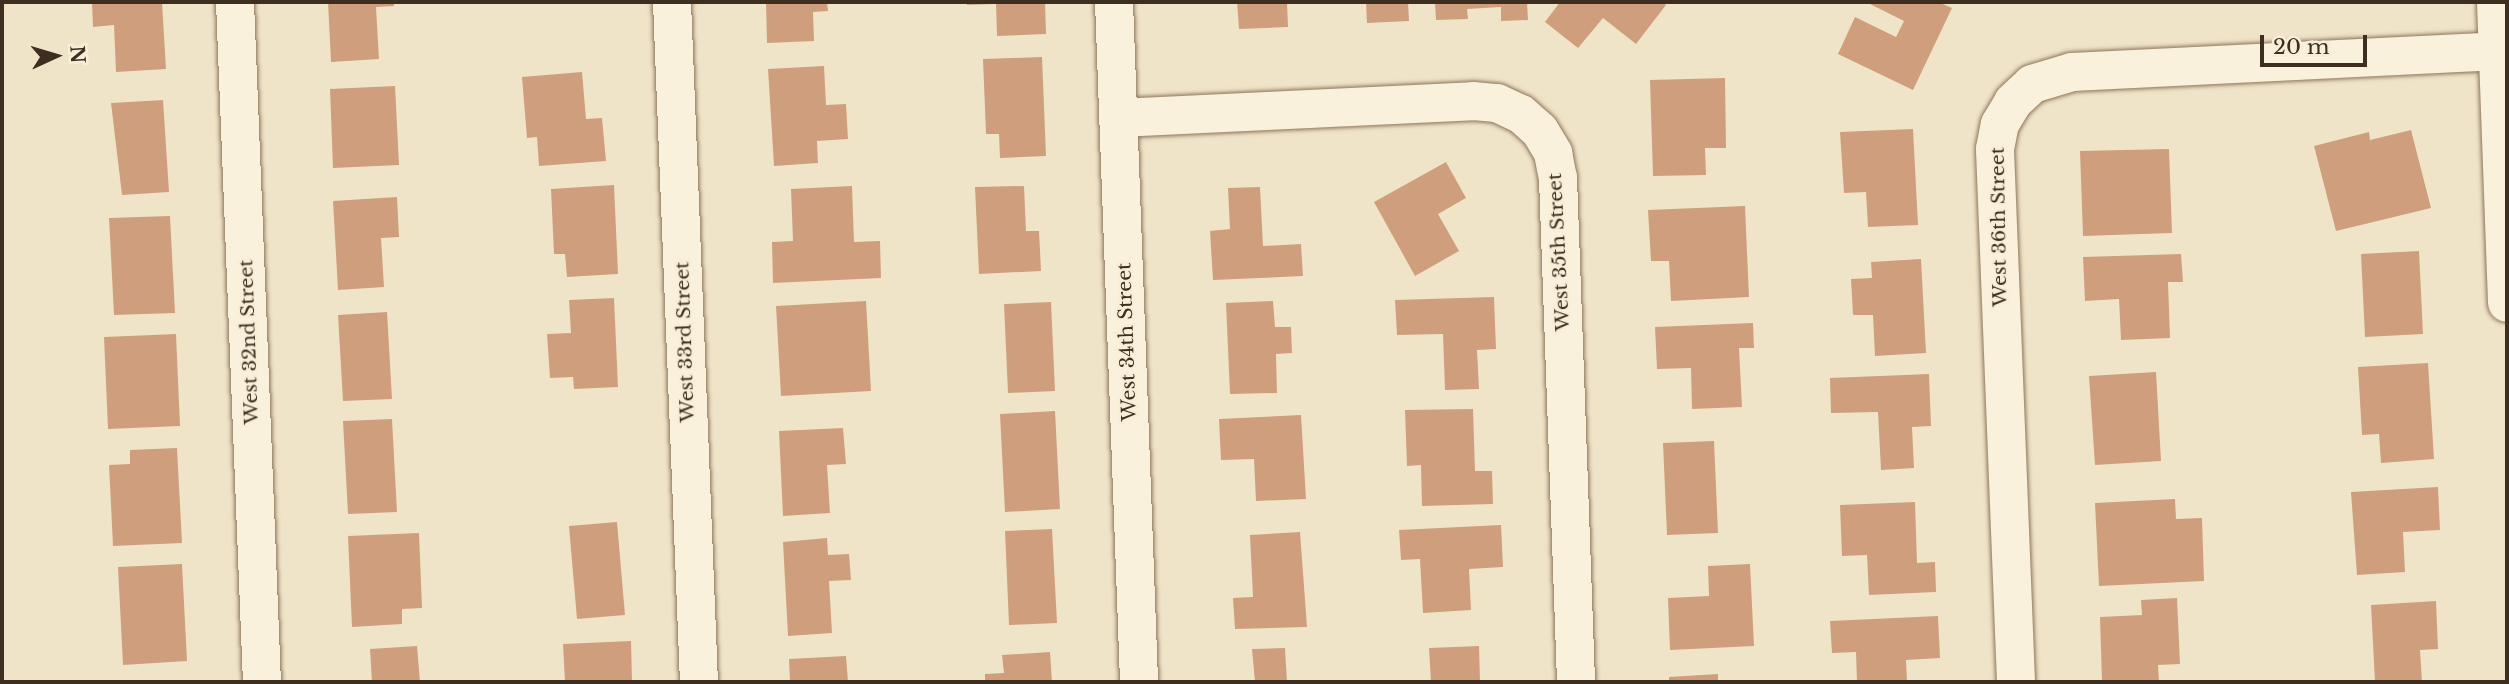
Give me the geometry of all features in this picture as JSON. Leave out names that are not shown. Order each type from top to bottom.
[{"type":"street","name":"West 32nd Street","points":[[235,2],[262,682]]},
{"type":"street","name":"West 33rd Street","points":[[672,2],[699,682]]},
{"type":"street","name":"West 34th Street","points":[[1114,2],[1139,682]]},
{"type":"street","points":[[2496,2],[2507,303]]},
{"type":"street","name":"West 36th Street","points":[[2016,682],[1995,149],[2000,124],[2013,102],[2032,84],[2072,72],[2498,51]]},
{"type":"street","name":"West 35th Street","points":[[1119,118],[1473,101],[1497,103],[1521,114],[1540,131],[1553,153],[1558,178],[1576,682]]},
{"type":"building","points":[[92,2],[162,2],[166,69],[116,72],[114,25],[93,27]]},
{"type":"building","points":[[328,2],[394,2],[394,6],[376,7],[379,59],[331,62]]},
{"type":"building","points":[[766,2],[827,2],[828,11],[813,12],[814,41],[767,43]]},
{"type":"building","points":[[967,2],[994,2],[994,4],[967,5]]},
{"type":"building","points":[[996,2],[1045,2],[1046,34],[997,36]]},
{"type":"building","points":[[1237,2],[1287,2],[1288,27],[1239,29]]},
{"type":"building","points":[[1366,2],[1408,2],[1409,21],[1367,23]]},
{"type":"building","points":[[1435,2],[1527,2],[1528,20],[1501,21],[1501,7],[1467,9],[1468,19],[1436,20]]},
{"type":"building","points":[[1560,2],[1662,2],[1666,5],[1636,44],[1603,18],[1578,48],[1545,22]]},
{"type":"building","points":[[1866,2],[1938,2],[1952,8],[1913,90],[1838,54],[1855,17],[1896,37],[1904,21]]},
{"type":"building","points":[[1042,57],[1046,156],[1000,158],[999,134],[986,134],[983,59]]},
{"type":"building","points":[[824,66],[826,105],[846,104],[848,139],[817,141],[818,163],[774,166],[768,69]]},
{"type":"building","points":[[582,72],[586,119],[602,118],[606,161],[539,166],[537,137],[527,138],[522,77]]},
{"type":"building","points":[[1725,78],[1726,148],[1705,148],[1706,175],[1653,176],[1650,80]]},
{"type":"building","points":[[395,86],[399,165],[333,168],[330,89]]},
{"type":"building","points":[[163,100],[169,192],[122,195],[111,103]]},
{"type":"building","points":[[1913,129],[1918,225],[1868,227],[1866,192],[1844,193],[1840,132]]},
{"type":"building","points":[[2411,130],[2431,208],[2336,231],[2314,146],[2369,132],[2370,140]]},
{"type":"building","points":[[2169,149],[2172,233],[2083,236],[2080,151]]},
{"type":"building","points":[[1446,162],[1466,198],[1438,214],[1459,251],[1415,276],[1374,202]]},
{"type":"building","points":[[614,185],[618,274],[567,277],[565,254],[554,254],[551,189]]},
{"type":"building","points":[[852,186],[854,242],[880,241],[881,278],[773,283],[772,242],[793,241],[791,189]]},
{"type":"building","points":[[1024,186],[1026,231],[1039,231],[1041,271],[979,274],[975,187]]},
{"type":"building","points":[[1260,187],[1263,246],[1301,244],[1303,276],[1213,280],[1210,231],[1230,229],[1228,188]]},
{"type":"building","points":[[397,197],[399,237],[381,238],[384,287],[338,290],[333,201]]},
{"type":"building","points":[[1745,206],[1749,297],[1671,301],[1669,261],[1651,261],[1648,210]]},
{"type":"building","points":[[170,216],[175,313],[114,315],[109,218]]},
{"type":"building","points":[[2419,251],[2423,334],[2365,337],[2361,254]]},
{"type":"building","points":[[2181,254],[2183,282],[2168,282],[2170,338],[2121,340],[2119,299],[2085,301],[2083,257]]},
{"type":"building","points":[[1921,259],[1926,353],[1875,356],[1873,315],[1853,315],[1851,279],[1872,278],[1871,262]]},
{"type":"building","points":[[1494,297],[1496,349],[1477,350],[1479,389],[1445,390],[1443,334],[1397,335],[1395,300]]},
{"type":"building","points":[[614,298],[618,387],[574,389],[573,377],[550,378],[547,334],[571,333],[569,300]]},
{"type":"building","points":[[866,301],[871,391],[781,396],[776,306]]},
{"type":"building","points":[[1273,301],[1275,327],[1291,327],[1292,353],[1276,354],[1277,393],[1230,394],[1226,303]]},
{"type":"building","points":[[1051,302],[1055,391],[1008,393],[1004,304]]},
{"type":"building","points":[[387,312],[392,399],[343,401],[338,315]]},
{"type":"building","points":[[1753,323],[1754,348],[1739,348],[1742,407],[1692,409],[1691,368],[1657,369],[1655,327]]},
{"type":"building","points":[[176,334],[180,426],[108,429],[104,337]]},
{"type":"building","points":[[2428,363],[2434,459],[2381,463],[2379,434],[2362,435],[2358,367]]},
{"type":"building","points":[[2156,372],[2161,461],[2095,465],[2089,376]]},
{"type":"building","points":[[1929,374],[1931,426],[1912,427],[1914,468],[1881,470],[1878,412],[1831,413],[1830,378]]},
{"type":"building","points":[[1473,409],[1475,471],[1492,471],[1493,504],[1422,506],[1421,465],[1407,466],[1405,410]]},
{"type":"building","points":[[1055,411],[1060,509],[1005,512],[1000,414]]},
{"type":"building","points":[[1301,415],[1306,499],[1256,501],[1254,459],[1221,460],[1219,419]]},
{"type":"building","points":[[392,419],[397,512],[348,514],[343,421]]},
{"type":"building","points":[[843,428],[846,464],[827,465],[830,513],[783,516],[779,431]]},
{"type":"building","points":[[1714,441],[1718,533],[1667,535],[1663,443]]},
{"type":"building","points":[[177,448],[182,543],[113,546],[109,465],[130,464],[130,450]]},
{"type":"building","points":[[2438,487],[2440,530],[2403,532],[2405,572],[2357,575],[2351,492]]},
{"type":"building","points":[[2175,499],[2176,519],[2202,518],[2204,581],[2099,586],[2095,503]]},
{"type":"building","points":[[1915,502],[1917,563],[1935,562],[1936,592],[1869,595],[1867,555],[1842,556],[1840,505]]},
{"type":"building","points":[[617,522],[625,615],[577,619],[569,526]]},
{"type":"building","points":[[1501,525],[1503,567],[1469,569],[1471,610],[1423,613],[1420,559],[1401,560],[1399,530]]},
{"type":"building","points":[[1052,529],[1057,623],[1009,625],[1005,531]]},
{"type":"building","points":[[1300,532],[1307,627],[1235,629],[1233,598],[1253,597],[1250,535]]},
{"type":"building","points":[[419,533],[422,608],[402,609],[402,624],[352,627],[348,536]]},
{"type":"building","points":[[827,538],[828,555],[849,554],[851,580],[829,581],[832,633],[788,636],[783,542]]},
{"type":"building","points":[[182,564],[187,661],[123,665],[118,567]]},
{"type":"building","points":[[1750,564],[1754,646],[1670,650],[1668,598],[1709,596],[1708,566]]},
{"type":"building","points":[[2177,598],[2180,664],[2158,665],[2159,682],[2102,682],[2100,617],[2142,615],[2141,600]]},
{"type":"building","points":[[2436,601],[2438,649],[2420,650],[2422,682],[2375,682],[2371,605]]},
{"type":"building","points":[[1938,616],[1940,658],[1906,660],[1907,682],[1857,682],[1856,652],[1832,653],[1830,621]]},
{"type":"building","points":[[631,641],[632,682],[565,682],[563,644]]},
{"type":"building","points":[[417,646],[420,682],[372,682],[370,649]]},
{"type":"building","points":[[1479,646],[1480,682],[1431,682],[1429,648]]},
{"type":"building","points":[[1285,648],[1287,682],[1255,682],[1252,649]]},
{"type":"building","points":[[1050,652],[1052,682],[985,682],[985,674],[1004,673],[1002,655]]},
{"type":"building","points":[[846,656],[848,682],[790,682],[789,659]]},
{"type":"building","points":[[1718,674],[1718,682],[1669,682],[1669,677]]}]
